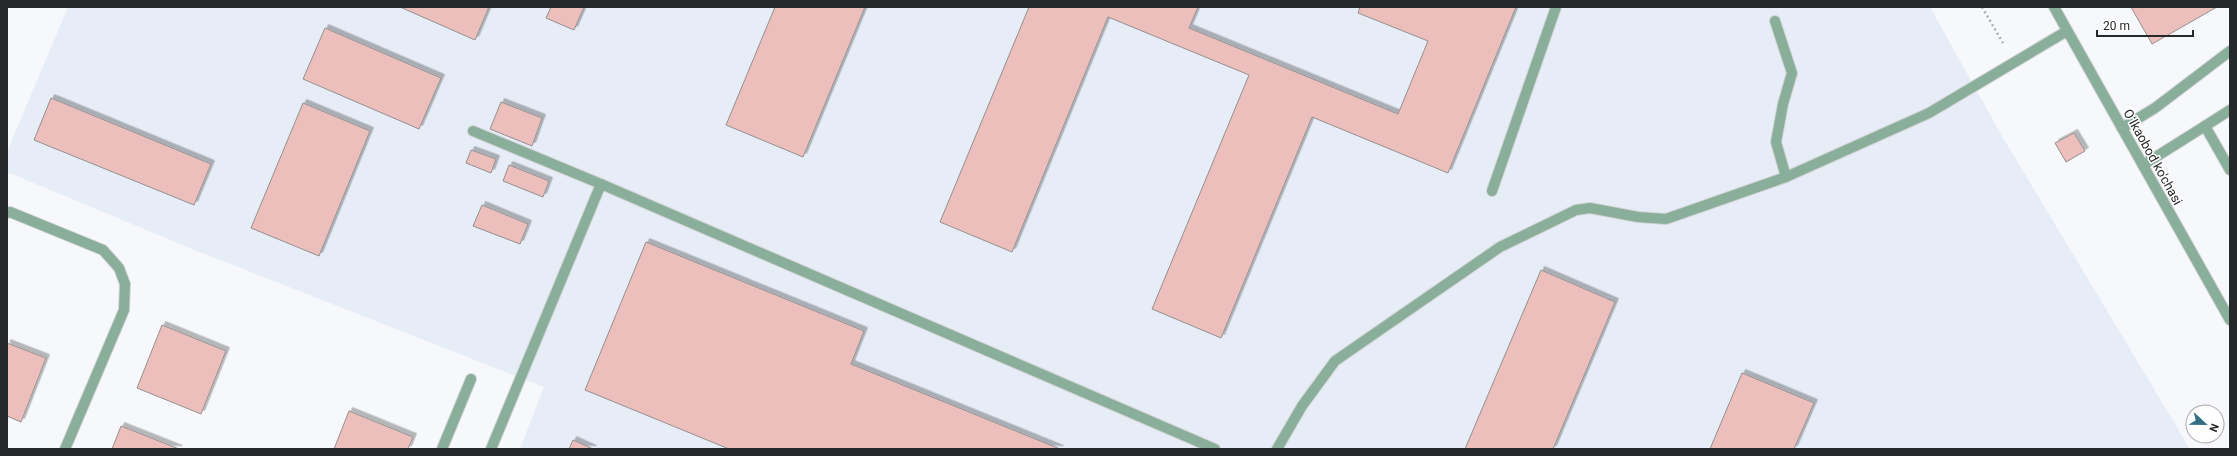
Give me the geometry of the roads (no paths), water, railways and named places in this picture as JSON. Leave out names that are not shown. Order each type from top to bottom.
[{"type":"street","points":[[1492,191],[1556,7]]},
{"type":"street","name":"Oʻlkaobod ko'chasi","points":[[2054,7],[2230,320]]},
{"type":"street","points":[[1775,21],[1792,73],[1783,104],[1776,142],[1786,177]]},
{"type":"street","points":[[1278,449],[1302,406],[1335,361],[1500,247],[1576,210],[1590,208],[1638,218],[1666,219],[1786,177],[1929,113],[2067,31]]},
{"type":"street","points":[[2122,128],[2155,108],[2230,51]]},
{"type":"street","points":[[2142,165],[2230,110]]},
{"type":"street","points":[[2205,126],[2230,170]]},
{"type":"street","points":[[473,131],[600,184],[1215,449]]},
{"type":"street","points":[[490,449],[600,184]]},
{"type":"street","points":[[7,213],[10,212],[103,250],[119,268],[125,284],[124,310],[65,449]]},
{"type":"street","points":[[442,449],[471,379]]}]
